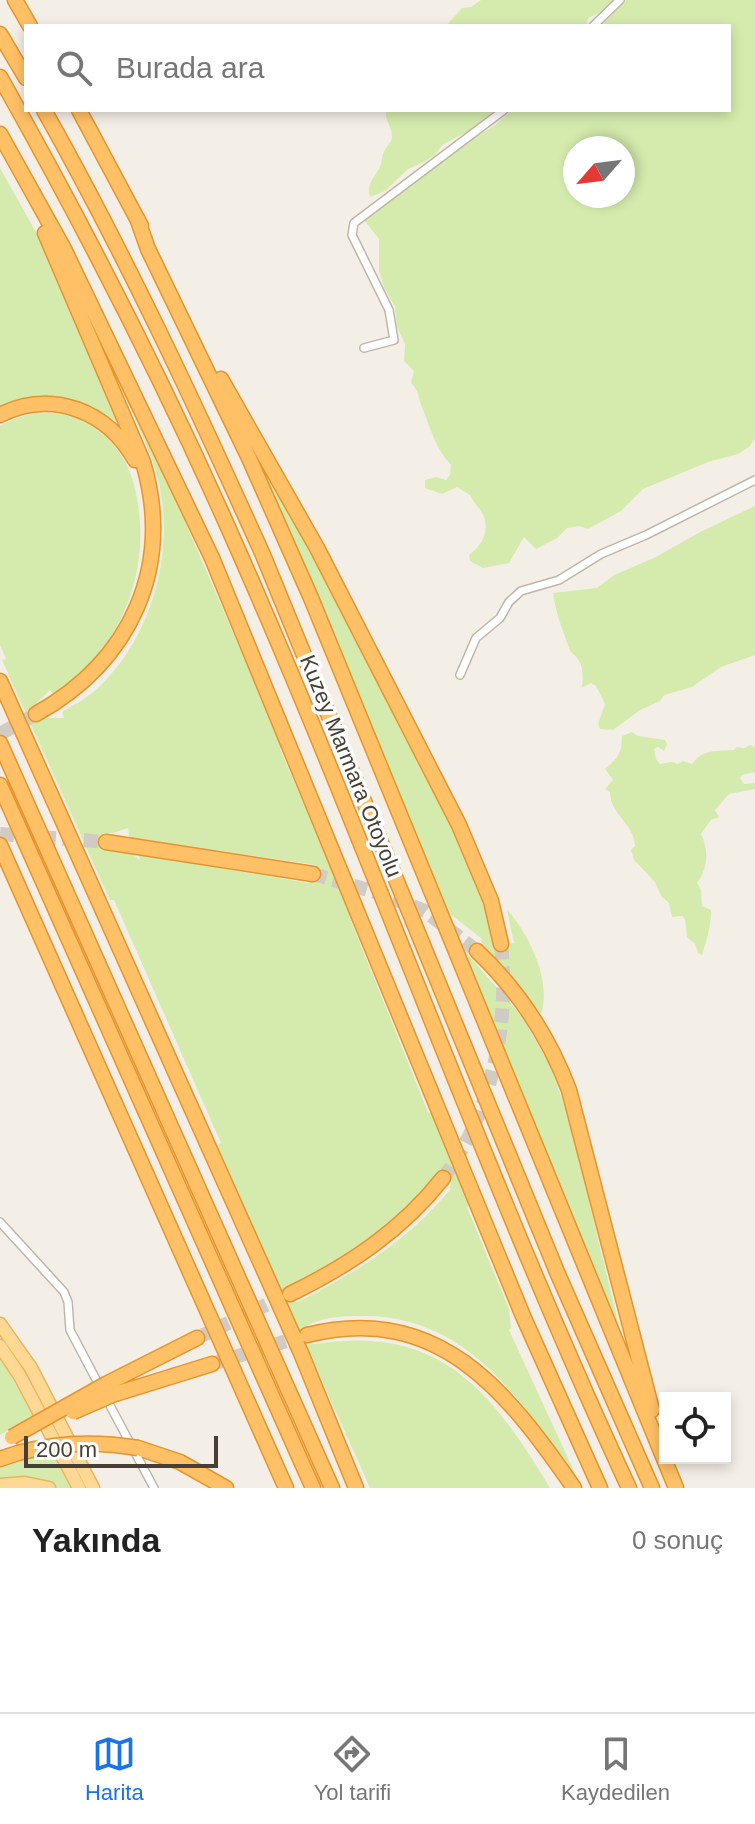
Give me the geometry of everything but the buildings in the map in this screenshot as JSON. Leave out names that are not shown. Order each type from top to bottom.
[{"type":"highway","points":[[15,0],[29,24]]},
{"type":"highway","points":[[0,34],[24,75]]},
{"type":"highway","name":"Kuzey Marmara Otoyolu","points":[[0,77],[92,244],[232,535],[535,1276],[629,1488]]},
{"type":"highway","name":"Kuzey Marmara Otoyolu","points":[[45,112],[111,235],[263,555],[557,1272],[652,1488]]},
{"type":"highway","points":[[80,112],[224,385],[317,548],[453,813],[482,875],[501,944]]},
{"type":"highway","points":[[0,134],[140,405],[212,558],[523,1316],[600,1488]]},
{"type":"highway","points":[[0,150],[29,193],[143,462],[154,511],[151,562],[131,619],[112,652],[81,685],[36,714]]},
{"type":"highway","points":[[137,218],[148,249],[305,583],[676,1488]]},
{"type":"highway","points":[[0,415],[36,404],[71,406],[99,419],[123,440],[138,467],[146,497],[149,532],[147,575]]},
{"type":"highway","points":[[0,669],[21,717],[23,729]]},
{"type":"highway","points":[[0,681],[297,1343],[356,1488]]},
{"type":"highway","points":[[0,743],[332,1488]]},
{"type":"highway","points":[[0,785],[313,1488]]},
{"type":"highway","points":[[106,842],[313,874]]},
{"type":"highway","points":[[0,845],[286,1488]]},
{"type":"highway","points":[[477,951],[535,1020],[563,1075],[583,1140],[643,1381],[659,1427]]},
{"type":"highway","points":[[290,1294],[377,1244],[421,1205],[443,1178]]},
{"type":"highway","points":[[307,1335],[345,1327],[388,1329],[431,1342],[482,1375],[511,1404],[574,1488]]},
{"type":"highway","points":[[0,1450],[197,1338]]},
{"type":"highway","points":[[109,1389],[212,1364]]},
{"type":"highway","points":[[469,1366],[510,1410],[564,1488]]},
{"type":"highway","points":[[12,1444],[113,1444],[138,1448],[180,1462],[226,1488]]},
{"type":"highway","points":[[0,1459],[12,1444]]},
{"type":"highway","points":[[673,1464],[683,1488]]},
{"type":"main road","points":[[0,1324],[35,1376],[93,1488]]},
{"type":"main road","points":[[0,1346],[20,1376],[79,1488]]},
{"type":"main road","points":[[0,1485],[25,1483],[49,1488]]},
{"type":"street","points":[[595,24],[620,0]]},
{"type":"street","points":[[364,348],[394,340],[389,310],[352,235],[354,223],[501,112]]},
{"type":"street","points":[[460,675],[476,638],[500,618],[509,602],[521,591],[559,580],[601,554],[633,542],[755,480]]},
{"type":"street","points":[[0,1222],[64,1292],[70,1330],[154,1488]]},
{"type":"green space","points":[[481,0],[614,0],[602,12],[588,18],[586,24],[448,24],[462,8],[471,7]]},
{"type":"green space","points":[[626,0],[755,0],[755,438],[749,447],[738,454],[708,462],[643,489],[621,511],[588,529],[579,526],[567,528],[557,538],[536,549],[524,537],[509,563],[483,568],[470,561],[469,555],[481,543],[486,528],[483,514],[470,495],[457,487],[442,494],[425,488],[425,480],[436,477],[446,480],[451,465],[437,444],[411,383],[414,371],[404,361],[405,344],[397,327],[395,307],[379,271],[379,239],[364,220],[461,146],[494,126],[510,112],[731,112],[731,24],[603,24]]},
{"type":"green space","points":[[386,112],[492,112],[467,132],[442,145],[436,154],[408,169],[385,191],[370,197],[370,184],[392,137]]},
{"type":"green space","points":[[0,168],[37,234],[118,423],[90,406],[61,398],[30,398],[0,408]]},
{"type":"green space","points":[[103,342],[185,515],[183,517],[353,919],[351,921],[428,1112],[432,1114],[470,1205],[467,1207],[509,1309],[509,1330],[579,1482],[514,1395],[490,1369],[463,1347],[433,1330],[399,1319],[361,1316],[323,1320],[303,1329],[309,1342],[359,1340],[396,1344],[429,1355],[457,1372],[483,1394],[506,1421],[550,1488],[370,1488],[217,1145],[221,1143],[114,900],[110,900],[2,660],[6,659],[0,645],[0,426],[11,421],[33,414],[55,413],[77,419],[99,431],[123,458],[138,504],[139,560],[124,612],[95,658],[76,678],[54,695],[50,690],[34,706],[39,718],[64,718],[62,712],[98,688],[133,644],[155,591],[164,535],[158,479],[139,428],[99,344]],"holes":[[[128,828],[129,838],[316,865],[313,880],[308,883],[138,854],[140,860],[128,851],[108,846],[103,833]],[[438,1173],[451,1182],[450,1190],[398,1241],[341,1279],[298,1302],[291,1300],[388,1226]]]},
{"type":"green space","points":[[249,444],[309,551],[458,840],[478,886],[494,946],[514,943],[507,910],[523,931],[541,973],[544,1001],[541,1014],[511,974],[481,942],[482,939],[444,909]]},
{"type":"green space","points":[[755,506],[755,655],[721,667],[692,687],[664,695],[660,701],[640,710],[613,730],[600,729],[598,724],[605,704],[596,686],[591,683],[582,688],[581,665],[569,648],[553,593],[597,588],[614,575]]},
{"type":"green space","points":[[632,732],[638,736],[665,740],[664,751],[658,747],[654,749],[660,764],[683,761],[692,764],[710,752],[750,745],[755,747],[755,772],[740,778],[744,784],[755,783],[755,789],[729,794],[715,810],[719,817],[711,820],[701,834],[706,859],[697,883],[701,890],[702,906],[711,910],[702,955],[687,937],[685,919],[682,916],[672,917],[669,903],[661,896],[655,882],[634,860],[631,850],[635,846],[634,838],[614,807],[610,792],[605,789],[613,780],[605,769],[618,755],[622,736]]},
{"type":"green space","points":[[462,948],[521,1015],[551,1067],[570,1123],[621,1334]]},
{"type":"green space","points":[[0,1356],[33,1416],[0,1435]]},
{"type":"green space","points":[[52,1453],[71,1488],[57,1488],[42,1482],[0,1482],[0,1467]]},
{"type":"tunnel","points":[[0,734],[36,714]]},
{"type":"tunnel","points":[[0,834],[106,842]]},
{"type":"tunnel","points":[[313,874],[382,894],[425,911],[477,951]]},
{"type":"tunnel","points":[[443,1178],[474,1126],[494,1067],[503,1005],[501,944]]},
{"type":"tunnel","points":[[197,1338],[287,1295]]},
{"type":"tunnel","points":[[212,1364],[303,1336]]}]
